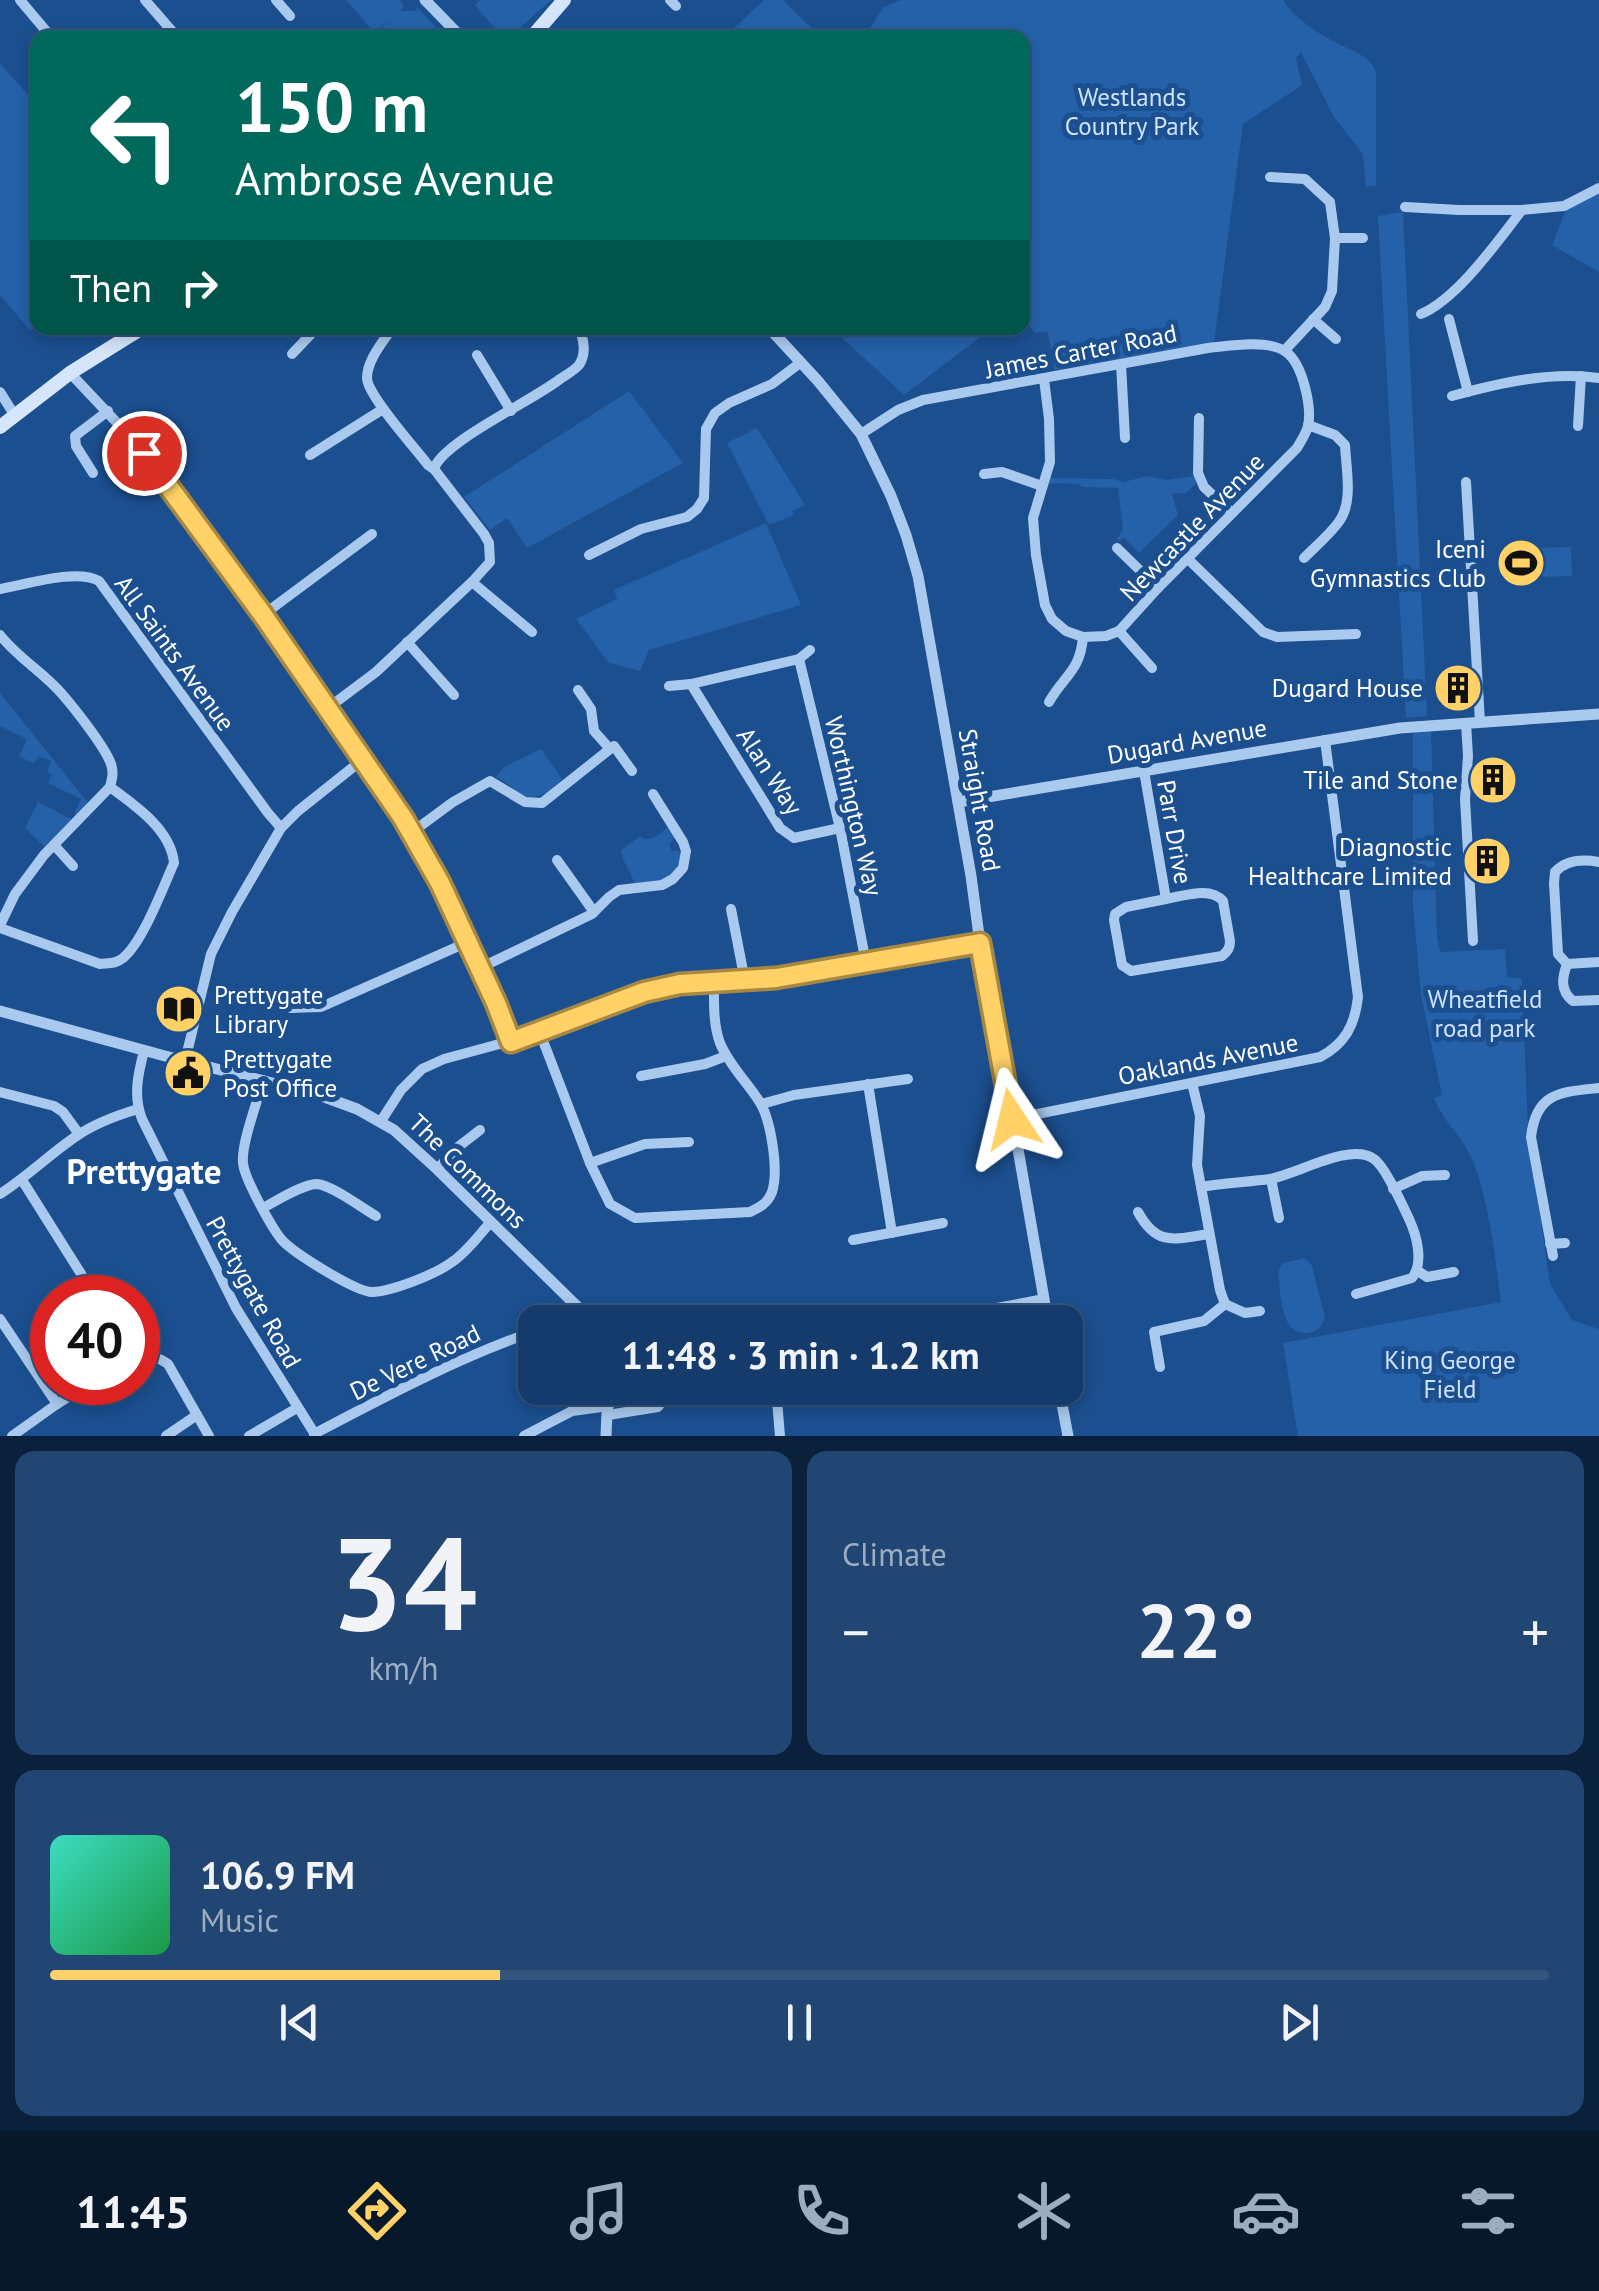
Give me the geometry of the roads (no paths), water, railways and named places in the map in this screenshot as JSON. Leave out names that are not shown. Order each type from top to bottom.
[{"type":"main road","points":[[538,30],[564,0]]},
{"type":"main road","points":[[0,427],[70,373],[131,335]]},
{"type":"street","points":[[20,0],[45,30]]},
{"type":"street","points":[[145,0],[171,30]]},
{"type":"street","points":[[276,0],[290,16]]},
{"type":"street","points":[[426,0],[454,30]]},
{"type":"street","points":[[1270,177],[1306,179],[1320,191],[1330,202],[1334,238],[1332,291],[1325,307],[1285,350],[1302,378],[1309,407],[1308,426],[1335,434],[1345,445],[1345,511],[1304,558]]},
{"type":"street","points":[[1405,207],[1522,210],[1564,206],[1599,188]]},
{"type":"street","points":[[1420,314],[1438,307],[1522,210]]},
{"type":"street","points":[[1334,238],[1363,238]]},
{"type":"street","points":[[1313,319],[1336,339]]},
{"type":"street","points":[[1449,320],[1468,392]]},
{"type":"street","points":[[292,354],[310,335]]},
{"type":"street","points":[[328,708],[376,672],[490,562],[489,543],[370,390],[367,379],[371,360],[387,335]]},
{"type":"street","points":[[434,469],[437,460],[480,428],[552,386],[578,366],[585,348],[582,335]]},
{"type":"street","name":"Straight Road","points":[[775,335],[861,434],[891,496],[918,576],[1045,1305]]},
{"type":"street","name":"James Carter Road","points":[[861,434],[898,410],[923,400],[1248,343],[1285,350]]},
{"type":"street","points":[[476,355],[511,411]]},
{"type":"street","points":[[589,555],[640,529],[688,517],[697,509],[704,498],[706,428],[716,413],[772,384],[800,363]]},
{"type":"street","points":[[1121,364],[1125,438]]},
{"type":"street","points":[[70,373],[162,476],[412,832],[468,942],[511,1042]]},
{"type":"street","points":[[1578,426],[1581,376]]},
{"type":"street","points":[[1452,396],[1504,383],[1599,378]]},
{"type":"street","points":[[1044,379],[1050,462],[1033,518],[1036,555],[1045,605],[1052,619],[1066,631],[1084,638],[1082,656],[1049,702]]},
{"type":"street","points":[[0,392],[16,416]]},
{"type":"street","points":[[310,456],[384,409]]},
{"type":"street","points":[[93,473],[76,446],[75,436],[108,412]]},
{"type":"street","points":[[1199,418],[1198,473],[1204,487],[1232,513]]},
{"type":"street","name":"Newcastle Avenue","points":[[1084,638],[1119,632],[1297,448],[1308,426]]},
{"type":"street","points":[[984,474],[1002,472],[1042,486]]},
{"type":"street","points":[[1466,482],[1480,722]]},
{"type":"street","points":[[263,615],[372,534]]},
{"type":"street","points":[[1117,548],[1158,588]]},
{"type":"street","points":[[1188,559],[1263,632],[1277,638],[1356,634]]},
{"type":"street","name":"All Saints Avenue","points":[[0,589],[75,576],[91,576],[98,581],[281,828]]},
{"type":"street","points":[[472,582],[532,632]]},
{"type":"street","points":[[1119,632],[1152,668]]},
{"type":"street","points":[[0,635],[62,694],[104,751],[113,776],[110,787],[15,894],[0,927],[100,964],[115,963],[126,956],[174,864],[173,849],[166,836],[110,787]]},
{"type":"street","points":[[407,642],[454,695]]},
{"type":"street","points":[[669,686],[799,659],[810,650]]},
{"type":"street","name":"Worthington Way","points":[[799,659],[840,828],[866,963]]},
{"type":"street","name":"Alan Way","points":[[691,684],[780,828],[794,838],[840,828]]},
{"type":"street","points":[[578,690],[591,709],[594,730],[614,746],[632,772]]},
{"type":"street","name":"Dugard Avenue","points":[[958,802],[1425,724],[1599,714]]},
{"type":"street","points":[[1466,723],[1465,799],[1473,942]]},
{"type":"street","name":"Oaklands Avenue","points":[[1012,1119],[1320,1057],[1333,1050],[1351,1028],[1358,997],[1326,740]]},
{"type":"street","points":[[412,832],[490,781],[525,802],[542,803],[614,746]]},
{"type":"street","points":[[185,1061],[211,954],[281,828],[362,760]]},
{"type":"street","name":"Parr Drive","points":[[1144,771],[1166,900]]},
{"type":"street","points":[[480,968],[594,912],[619,890],[662,885],[673,879],[686,859],[683,842],[653,794]]},
{"type":"street","points":[[54,846],[73,866]]},
{"type":"street","points":[[557,860],[594,912]]},
{"type":"street","points":[[1566,964],[1558,954],[1554,872],[1574,861],[1599,862]]},
{"type":"street","name":"Parr Drive","points":[[1209,892],[1220,896],[1230,940],[1227,952],[1222,956],[1126,969],[1122,965],[1116,914],[1126,907],[1166,900],[1209,892]]},
{"type":"street","points":[[730,909],[745,980]]},
{"type":"street","points":[[288,1008],[321,1008],[468,942]]},
{"type":"street","points":[[381,1121],[422,1069],[540,1033],[644,992],[680,984],[776,978],[980,943]]},
{"type":"street","points":[[1566,964],[1599,962]]},
{"type":"street","points":[[1566,964],[1562,977],[1567,996],[1574,1001],[1599,1000]]},
{"type":"street","points":[[540,1033],[601,1190],[610,1204],[635,1218],[750,1212],[762,1206],[773,1189],[770,1126],[762,1104],[726,1056],[716,1028],[714,982]]},
{"type":"street","name":"The Commons","points":[[0,1011],[338,1100],[381,1121],[437,1168],[575,1305]]},
{"type":"street","points":[[0,1194],[79,1134],[138,1109],[138,1074],[144,1050]]},
{"type":"street","points":[[641,1076],[726,1056]]},
{"type":"street","points":[[762,1104],[794,1095],[908,1079]]},
{"type":"street","points":[[263,1080],[243,1163],[263,1208],[287,1245],[352,1286],[378,1292],[452,1262],[490,1223]]},
{"type":"street","points":[[1192,1083],[1200,1116],[1200,1187],[1225,1304]]},
{"type":"street","points":[[868,1084],[892,1233]]},
{"type":"street","points":[[1566,1243],[1551,1250],[1531,1137],[1533,1122],[1542,1104],[1559,1093],[1599,1088]]},
{"type":"street","points":[[0,1092],[54,1106],[79,1134]]},
{"type":"street","name":"Prettygate Road","points":[[138,1109],[236,1308],[315,1435]]},
{"type":"street","points":[[437,1168],[480,1130]]},
{"type":"street","points":[[590,1163],[644,1144],[688,1142]]},
{"type":"street","points":[[1200,1187],[1271,1178],[1331,1158],[1364,1154],[1374,1159],[1382,1166],[1411,1222],[1418,1271],[1412,1278],[1366,1285],[1356,1294]]},
{"type":"street","points":[[1331,1158],[1335,1173]]},
{"type":"street","points":[[1393,1190],[1422,1176],[1445,1175]]},
{"type":"street","points":[[1271,1178],[1279,1218]]},
{"type":"street","points":[[22,1180],[82,1275]]},
{"type":"street","points":[[263,1208],[317,1184],[376,1216]]},
{"type":"street","points":[[1138,1212],[1147,1229],[1168,1238],[1209,1234]]},
{"type":"street","points":[[853,1240],[944,1223]]},
{"type":"street","points":[[1418,1271],[1427,1277],[1454,1272]]},
{"type":"street","points":[[1013,1305],[1044,1299]]},
{"type":"street","points":[[1225,1304],[1244,1313],[1260,1311]]},
{"type":"street","points":[[1160,1367],[1154,1332],[1204,1322],[1225,1304]]},
{"type":"street","points":[[0,1318],[4,1334],[30,1368]]},
{"type":"street","name":"De Vere Road","points":[[315,1435],[391,1393],[518,1337]]},
{"type":"street","points":[[160,1359],[168,1364],[209,1436]]},
{"type":"street","points":[[12,1436],[56,1405]]},
{"type":"street","points":[[606,1436],[608,1405]]},
{"type":"street","points":[[524,1436],[572,1411],[659,1405]]},
{"type":"street","points":[[777,1405],[780,1436]]},
{"type":"street","points":[[1063,1405],[1068,1436]]},
{"type":"street","points":[[248,1436],[297,1408]]},
{"type":"street","points":[[166,1436],[197,1415]]},
{"type":"place","name":"Iceni Gymnastics Club","points":[[1521,563]]},
{"type":"place","name":"Dugard House","points":[[1458,688]]},
{"type":"place","name":"Tile and Stone","points":[[1493,780]]},
{"type":"place","name":"Diagnostic Healthcare Limited","points":[[1487,861]]},
{"type":"place","name":"Prettygate Library","points":[[179,1009]]},
{"type":"place","name":"Prettygate Post Office","points":[[188,1073]]},
{"type":"district","name":"Prettygate","points":[[144,1171]]},
{"type":"park label","name":"Westlands Country Park","points":[[1132,112]]},
{"type":"park label","name":"Wheatfield road park","points":[[1485,1014]]},
{"type":"park label","name":"King George Field","points":[[1450,1374]]}]
